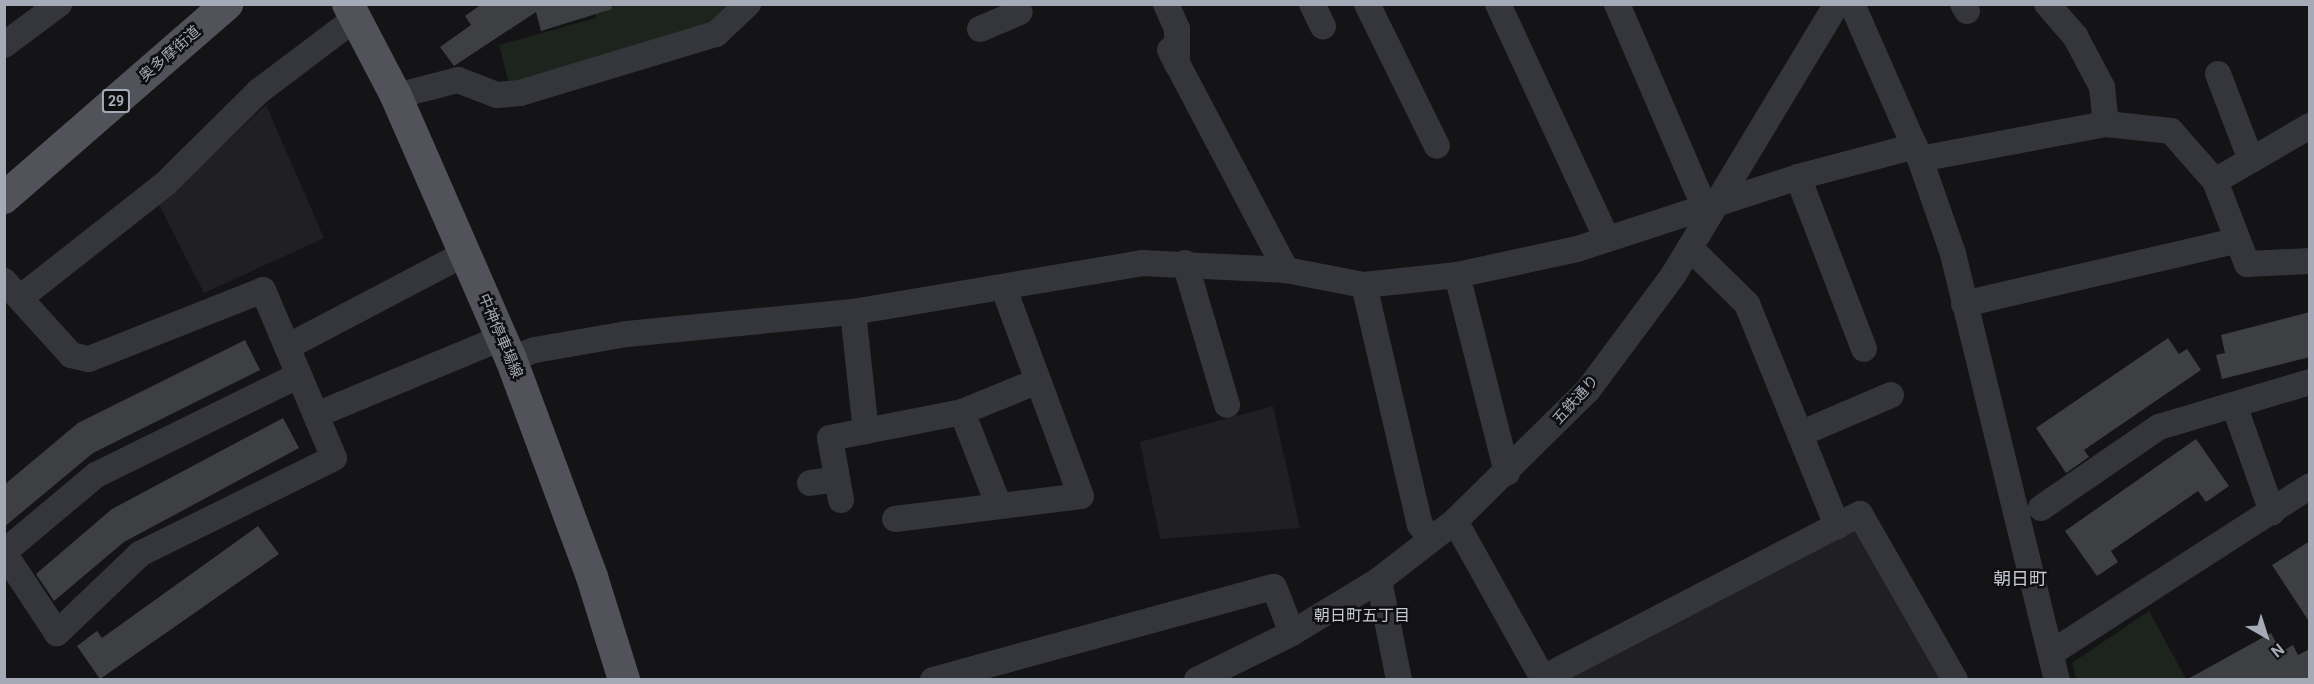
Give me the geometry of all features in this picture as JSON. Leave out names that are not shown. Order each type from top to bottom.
[{"type":"main road","name":"奥多摩街道","points":[[4,198],[227,4]]},
{"type":"main road","name":"中神停車場線","points":[[352,11],[396,96],[506,349],[588,566],[624,680]]},
{"type":"street","points":[[4,45],[58,4]]},
{"type":"street","points":[[396,96],[458,80],[496,95],[520,93],[716,34],[748,4]]},
{"type":"street","points":[[1166,4],[1177,29],[1174,57],[1286,270]]},
{"type":"street","points":[[1367,4],[1437,146]]},
{"type":"street","points":[[1498,4],[1607,239]]},
{"type":"street","points":[[1617,4],[1711,206]]},
{"type":"street","name":"五鉄通り","points":[[1197,680],[1292,633],[1379,580],[1455,521],[1507,473],[1588,390],[1690,248],[1711,206],[1837,4]]},
{"type":"street","points":[[1852,4],[1918,153],[1953,254],[2057,680]]},
{"type":"street","points":[[2047,4],[2075,36],[2102,87],[2106,124]]},
{"type":"street","points":[[299,375],[96,475],[4,553],[57,633],[140,554],[334,458],[316,416],[299,375],[263,290],[89,359],[71,355],[12,290],[165,184],[259,91],[352,11]]},
{"type":"street","points":[[2218,74],[2251,160]]},
{"type":"street","points":[[316,416],[506,349],[535,350],[627,334],[853,312],[1004,289],[1079,271],[1142,263],[1185,263],[1286,270],[1364,285],[1457,275],[1577,249],[1798,177],[1918,153],[2106,124],[2171,131],[2215,181],[2247,264],[2310,261]]},
{"type":"street","points":[[2215,181],[2310,126]]},
{"type":"street","points":[[1798,177],[1864,349]]},
{"type":"street","points":[[1964,304],[2238,240]]},
{"type":"street","points":[[1690,248],[1747,304],[1837,526]]},
{"type":"street","points":[[287,347],[464,254]]},
{"type":"street","points":[[1185,263],[1227,405]]},
{"type":"street","points":[[1457,275],[1507,473]]},
{"type":"street","points":[[1364,285],[1420,525],[1431,539]]},
{"type":"street","points":[[895,519],[1081,496],[1004,289]]},
{"type":"street","points":[[853,312],[866,431]]},
{"type":"street","points":[[810,483],[839,490],[830,438],[962,412],[1038,381]]},
{"type":"street","points":[[2041,508],[2159,427],[2310,382]]},
{"type":"street","points":[[1800,434],[1891,395]]},
{"type":"street","points":[[2234,405],[2272,512]]},
{"type":"street","points":[[962,412],[999,506]]},
{"type":"street","points":[[2051,654],[2310,486]]},
{"type":"street","points":[[1455,521],[1543,679],[1860,514],[1955,680]]},
{"type":"street","points":[[1379,580],[1399,680]]},
{"type":"street","points":[[933,680],[1274,587],[1292,633]]},
{"type":"shaded area","points":[[595,5],[737,5],[709,29],[509,84],[499,45],[596,18]]},
{"type":"shaded area","points":[[266,105],[324,238],[204,293],[159,205]]},
{"type":"shaded area","points":[[1273,406],[1300,528],[1160,539],[1140,442]]},
{"type":"shaded area","points":[[1858,522],[1942,680],[1562,680]]},
{"type":"shaded area","points":[[2149,611],[2186,679],[2076,679],[2072,663]]},
{"type":"building","points":[[482,4],[611,4],[612,9],[541,31],[536,12],[454,66],[440,47],[471,25],[465,16]]},
{"type":"building","points":[[2310,312],[2310,357],[2222,379],[2216,355],[2225,353],[2221,335]]},
{"type":"building","points":[[2168,338],[2179,354],[2187,349],[2201,370],[2084,450],[2089,457],[2066,473],[2036,428]]},
{"type":"building","points":[[245,340],[260,370],[93,453],[4,527],[4,485],[78,423]]},
{"type":"building","points":[[283,418],[299,448],[124,542],[54,601],[36,574],[112,509]]},
{"type":"building","points":[[2196,439],[2229,486],[2206,502],[2198,491],[2111,551],[2118,562],[2097,576],[2065,531]]},
{"type":"building","points":[[258,526],[279,554],[100,679],[77,646],[97,631],[102,638]]},
{"type":"building","points":[[2310,541],[2310,623],[2272,565]]},
{"type":"building","points":[[2271,633],[2281,652],[2293,645],[2298,655],[2310,649],[2310,680],[2186,680]]},
{"type":"district","name":"朝日町","points":[[2020,579]]},
{"type":"district","name":"朝日町五丁目","points":[[1362,616]]}]
